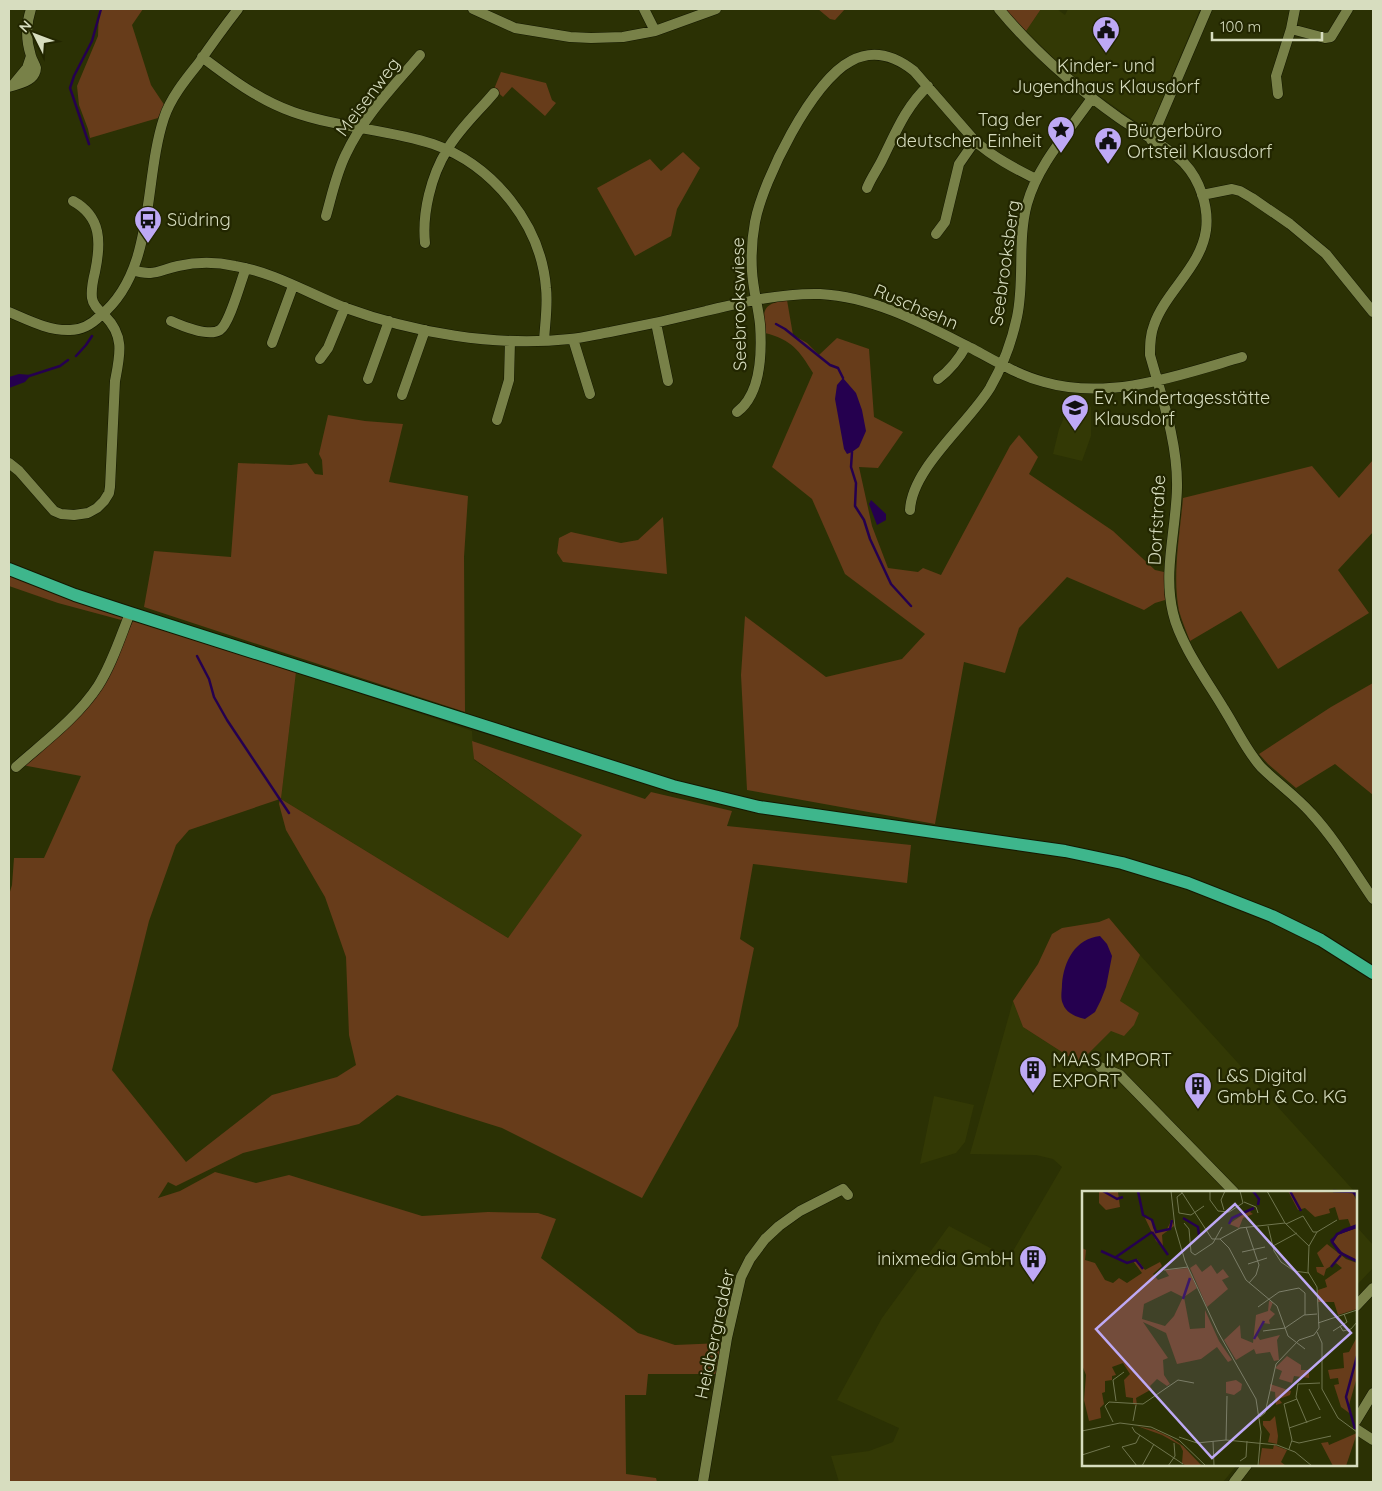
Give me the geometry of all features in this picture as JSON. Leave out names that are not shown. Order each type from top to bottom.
[{"type":"main road","points":[[9,569],[75,595],[130,613],[673,786],[759,806],[1065,851],[1122,863],[1188,883],[1272,916],[1321,940],[1373,973]]},
{"type":"street","points":[[11,86],[27,68],[31,56],[27,40],[27,26],[31,9]]},
{"type":"street","points":[[9,312],[50,328],[78,330],[91,324],[115,302],[133,270],[141,245],[158,136],[165,116],[174,98],[238,9]]},
{"type":"street","points":[[473,9],[515,28],[570,38],[623,37],[655,31],[716,9]]},
{"type":"street","points":[[644,9],[655,31]]},
{"type":"street","name":"Dorfstraße","points":[[999,9],[1022,36],[1048,61],[1092,98],[1184,163],[1197,180],[1206,212],[1204,240],[1193,263],[1162,310],[1154,326],[1150,343],[1150,355],[1170,430],[1176,472],[1177,490],[1170,561],[1170,590],[1173,613],[1192,656],[1256,760],[1311,812],[1373,899]]},
{"type":"street","points":[[1151,140],[1208,9]]},
{"type":"street","points":[[1278,94],[1276,76],[1291,29],[1295,9]]},
{"type":"street","points":[[1291,29],[1325,38],[1331,37],[1348,9]]},
{"type":"street","name":"Seebrookswiese","points":[[737,412],[743,408],[751,396],[756,381],[760,353],[760,324],[755,299],[752,260],[758,209],[780,155],[800,120],[824,84],[839,68],[865,55],[875,54],[887,56],[905,64],[928,86],[975,141],[994,156],[1036,179]]},
{"type":"street","name":"Meisenweg","points":[[326,216],[339,169],[360,129],[420,55]]},
{"type":"street","points":[[202,58],[240,86],[272,103],[313,118],[419,140],[446,150],[467,161],[493,180],[515,206],[531,233],[542,264],[546,288],[544,341]]},
{"type":"street","points":[[868,188],[871,178],[909,108],[918,95],[928,86]]},
{"type":"street","points":[[426,243],[424,229],[426,207],[446,150],[494,93]]},
{"type":"street","name":"Seebrooksberg","points":[[910,510],[911,498],[916,486],[939,453],[990,388],[1001,365],[1017,316],[1022,229],[1027,205],[1036,179],[1092,98]]},
{"type":"street","points":[[936,234],[945,222],[959,164],[975,141]]},
{"type":"street","points":[[1202,196],[1232,189],[1252,198],[1290,224],[1326,254],[1373,312]]},
{"type":"street","points":[[9,463],[19,471],[50,507],[61,514],[88,513],[97,508],[109,493],[119,340],[114,326],[95,306],[92,299],[92,285],[99,251],[99,238],[95,225],[90,214],[73,201]]},
{"type":"street","points":[[133,270],[151,274],[179,266],[214,263],[246,268],[345,307],[425,330],[510,341],[573,339],[590,394]]},
{"type":"street","points":[[171,321],[192,330],[215,332],[220,330],[228,320],[246,268]]},
{"type":"street","points":[[272,343],[293,286]]},
{"type":"street","name":"Ruschsehn","points":[[573,339],[656,323],[755,299],[821,294],[866,302],[886,308],[1001,365],[1045,382],[1071,388],[1094,389],[1157,381],[1242,357]]},
{"type":"street","points":[[320,359],[328,348],[345,307]]},
{"type":"street","points":[[368,379],[389,321]]},
{"type":"street","points":[[656,323],[668,381]]},
{"type":"street","points":[[402,395],[425,330]]},
{"type":"street","points":[[497,420],[510,380],[510,341]]},
{"type":"street","points":[[938,379],[961,356],[966,346]]},
{"type":"street","points":[[16,767],[81,707],[97,687],[110,665],[130,613]]},
{"type":"street","points":[[1100,1067],[1120,1075],[1233,1191]]},
{"type":"street","name":"Heidbergredder","points":[[704,1482],[727,1338],[741,1277],[750,1259],[765,1239],[800,1211],[843,1189],[848,1195]]},
{"type":"street","points":[[1357,1305],[1373,1288]]},
{"type":"street","points":[[1357,1419],[1373,1393]]},
{"type":"street","points":[[1357,1430],[1373,1440]]},
{"type":"street","points":[[1234,1482],[1246,1466]]},
{"type":"shaded area","points":[[99,9],[143,9],[132,25],[151,85],[165,106],[158,118],[90,138],[79,105],[77,86],[98,36]]},
{"type":"shaded area","points":[[818,9],[845,9],[835,20],[830,19]]},
{"type":"shaded area","points":[[1005,9],[1041,9],[1026,31]]},
{"type":"shaded area","points":[[1041,9],[1057,9],[1065,15],[1068,9],[1200,9],[1149,131],[1074,78],[1026,31]]},
{"type":"shaded area","points":[[501,72],[546,83],[552,100],[556,103],[545,116],[512,87],[503,97],[494,89]]},
{"type":"shaded area","points":[[683,152],[700,168],[677,209],[671,236],[635,256],[597,188],[650,159],[661,171]]},
{"type":"shaded area","points":[[787,300],[793,335],[807,343],[819,355],[837,338],[869,349],[874,417],[903,432],[878,468],[859,467],[872,526],[888,568],[918,572],[923,568],[941,575],[1010,446],[1019,435],[1038,457],[1029,474],[1113,531],[1155,570],[1164,572],[1165,600],[1155,603],[1144,610],[1067,577],[1019,628],[1005,673],[964,662],[935,824],[747,790],[741,675],[745,616],[826,677],[902,659],[925,634],[845,574],[812,499],[772,467],[813,373],[794,347],[782,339],[765,333],[764,313],[766,309],[773,303]]},
{"type":"shaded area","points":[[19,374],[31,375],[25,382],[9,388],[9,377]]},
{"type":"shaded area","points":[[843,378],[856,393],[866,431],[859,447],[847,454],[844,449],[835,399],[837,385]]},
{"type":"shaded area","name":"Ev. Kindertagesstätte Klausdorf","points":[[1065,401],[1086,402],[1091,407],[1091,436],[1082,461],[1053,454],[1063,420]]},
{"type":"shaded area","points":[[328,415],[365,421],[403,424],[389,482],[468,496],[464,557],[465,712],[144,607],[154,551],[231,557],[238,463],[291,465],[307,463],[315,474],[323,475],[322,460],[319,454]]},
{"type":"shaded area","points":[[1373,460],[1373,532],[1338,570],[1369,613],[1278,669],[1241,611],[1190,641],[1179,611],[1176,583],[1183,498],[1312,466],[1339,498]]},
{"type":"shaded area","points":[[871,500],[886,514],[886,520],[877,525],[869,504]]},
{"type":"shaded area","points":[[663,517],[667,574],[563,562],[557,553],[559,538],[571,532],[621,543],[638,540]]},
{"type":"shaded area","points":[[9,572],[124,615],[125,621],[58,603],[9,586]]},
{"type":"shaded area","points":[[134,619],[296,672],[281,799],[508,938],[582,835],[474,759],[472,741],[645,799],[651,792],[732,811],[727,826],[911,845],[907,883],[753,864],[740,939],[754,948],[738,1026],[642,1198],[502,1128],[397,1095],[359,1124],[243,1153],[176,1186],[168,1182],[158,1198],[180,1191],[215,1172],[256,1183],[289,1175],[422,1216],[488,1212],[538,1213],[556,1219],[541,1258],[638,1333],[675,1345],[722,1343],[717,1374],[648,1374],[646,1395],[625,1395],[626,1474],[656,1478],[657,1482],[9,1482],[9,895],[12,885],[14,858],[44,858],[81,776],[22,765],[83,708],[110,668]],"holes":[[[280,799],[279,804],[286,830],[325,897],[346,957],[349,1035],[356,1065],[337,1077],[272,1095],[186,1162],[112,1070],[149,921],[176,845],[189,830]]]},
{"type":"shaded area","points":[[296,672],[472,731],[474,760],[583,835],[508,938],[281,799]]},
{"type":"shaded area","points":[[1373,683],[1373,795],[1335,764],[1296,788],[1259,754],[1331,707]]},
{"type":"shaded area","points":[[1109,918],[1140,955],[1120,1001],[1139,1013],[1134,1025],[1124,1036],[1111,1031],[1079,1063],[1023,1027],[1013,1001],[1038,964],[1052,934],[1062,928],[1099,922]]},
{"type":"shaded area","points":[[1100,936],[1107,944],[1112,956],[1106,987],[1101,1000],[1095,1012],[1085,1019],[1072,1014],[1064,1007],[1061,997],[1063,975],[1072,952],[1091,938]]},
{"type":"shaded area","points":[[1140,955],[1354,1191],[1082,1191],[1082,1466],[1236,1466],[1223,1482],[839,1482],[831,1456],[869,1451],[893,1442],[899,1428],[837,1400],[882,1318],[949,1226],[1009,1258],[1062,1167],[1053,1159],[1036,1155],[970,1154],[1013,1001],[1023,1027],[1079,1063],[1111,1031],[1120,1001]]},
{"type":"shaded area","points":[[934,1096],[974,1105],[965,1142],[956,1153],[920,1164]]},
{"type":"shaded area","points":[[1357,1227],[1373,1245],[1373,1268],[1357,1285]]},
{"type":"waterway","points":[[89,144],[70,88],[92,41],[101,9]]},
{"type":"waterway","points":[[776,324],[830,365],[838,368],[843,378]]},
{"type":"waterway","points":[[76,356],[92,336]]},
{"type":"waterway","points":[[29,376],[60,366],[68,360]]},
{"type":"waterway","points":[[852,452],[851,467],[856,483],[855,506],[864,520],[870,539],[891,584],[911,606]]},
{"type":"waterway","points":[[197,656],[209,679],[214,697],[227,720],[289,813]]},
{"type":"place","name":"Kinder- und Jugendhaus Klausdorf","points":[[1106,54]]},
{"type":"place","name":"Tag der deutschen Einheit","points":[[1061,154]]},
{"type":"place","name":"Bürgerbüro Ortsteil Klausdorf","points":[[1108,165]]},
{"type":"place","name":"Südring","points":[[148,244]]},
{"type":"place","name":"Ev. Kindertagesstätte Klausdorf","points":[[1075,432]]},
{"type":"place","name":"MAAS IMPORT EXPORT","points":[[1033,1094]]},
{"type":"place","name":"L&S Digital GmbH & Co. KG","points":[[1198,1110]]},
{"type":"place","name":"inixmedia GmbH","points":[[1033,1283]]}]
